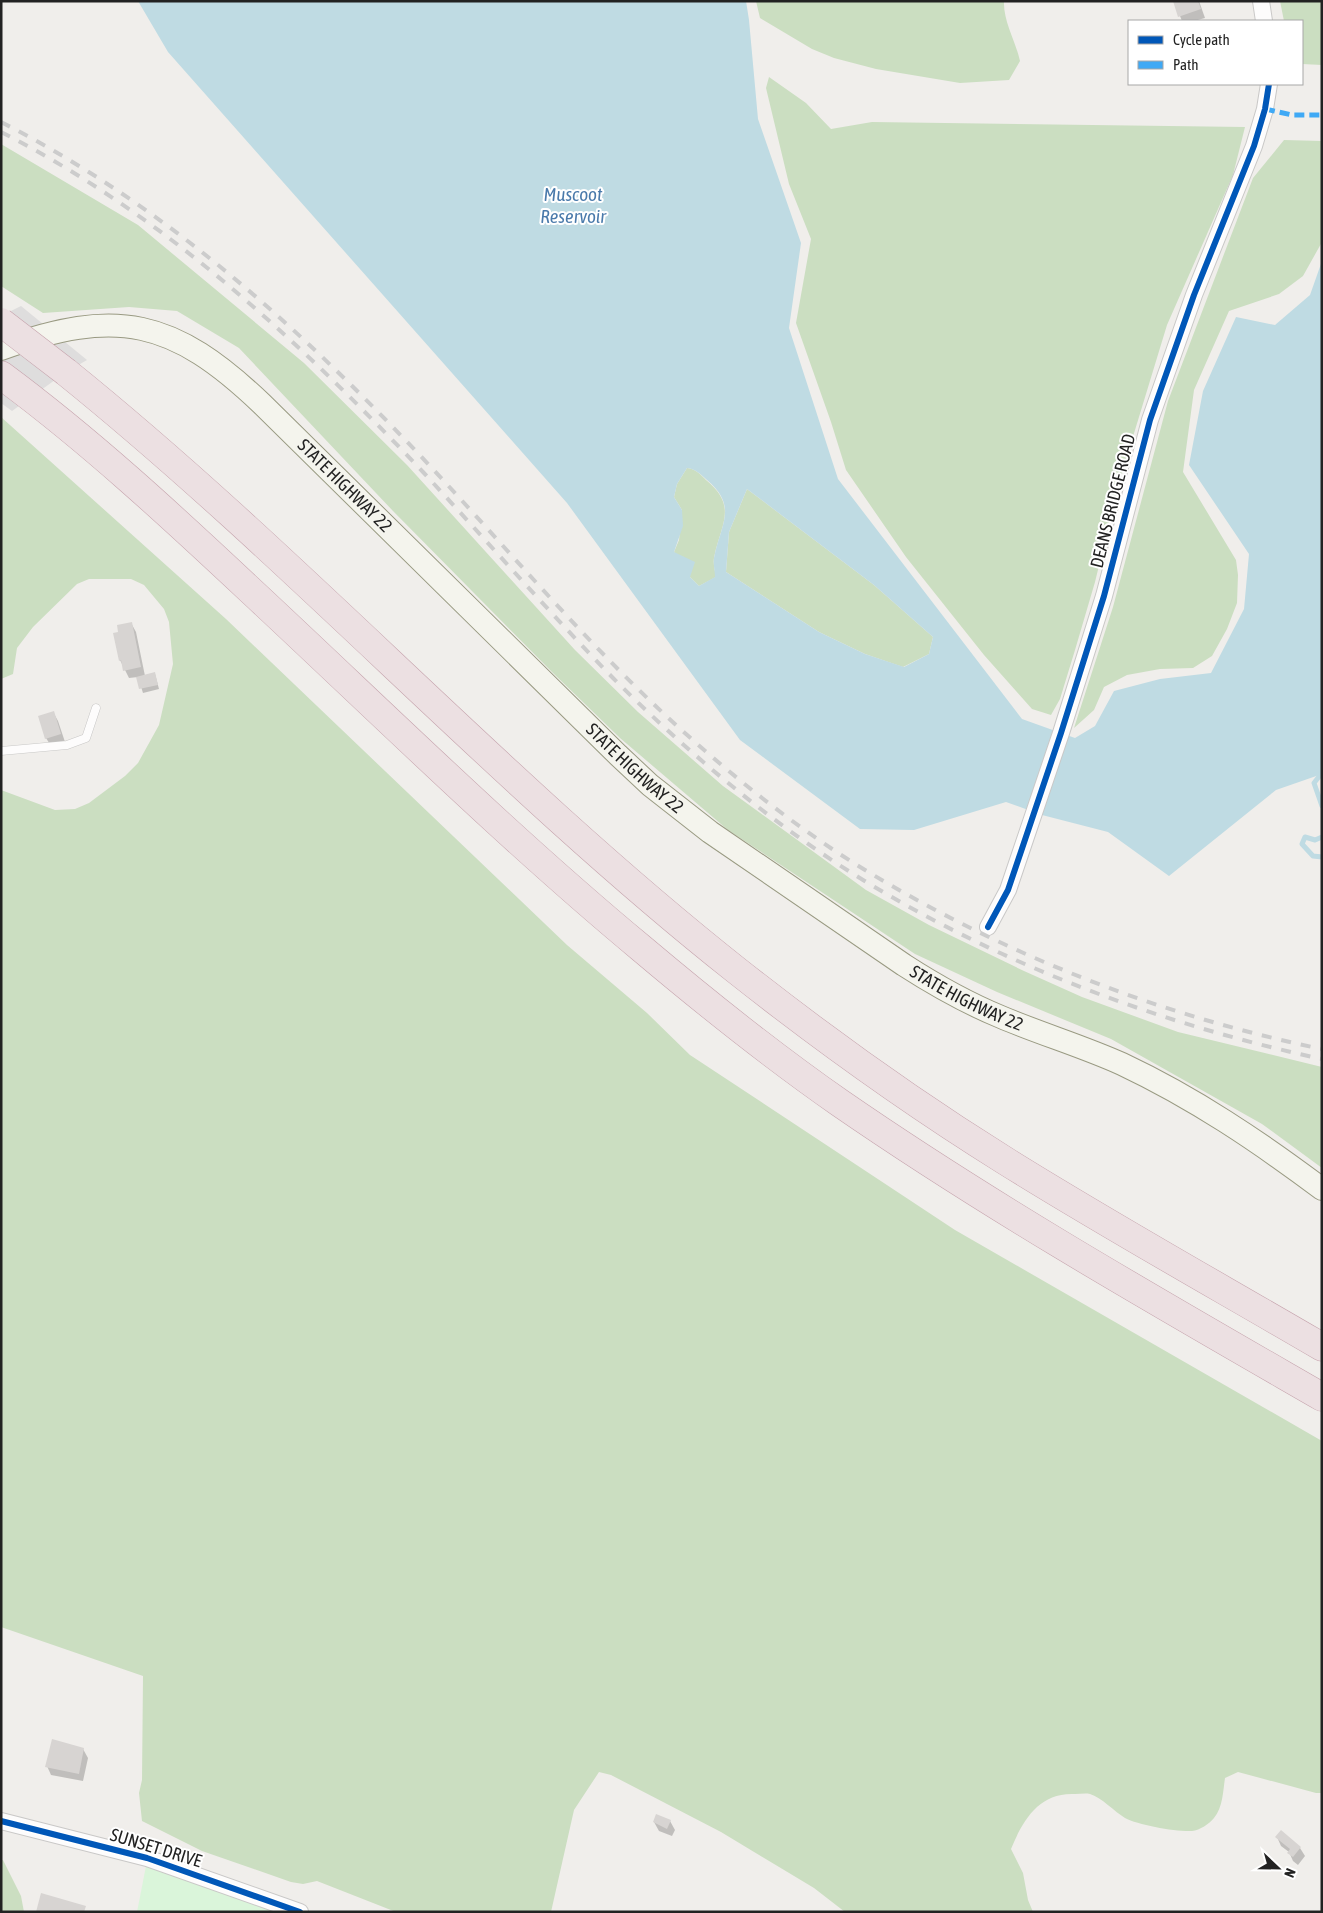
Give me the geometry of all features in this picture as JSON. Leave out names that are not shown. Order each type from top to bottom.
[{"type":"highway","points":[[1,322],[116,412],[230,514],[598,853],[734,969],[862,1065],[964,1134],[1055,1190],[1322,1346]]},
{"type":"highway","points":[[1,376],[32,398],[87,443],[216,558],[575,892],[766,1050],[836,1100],[982,1197],[1322,1397]]},
{"type":"main road","name":"STATE HIGHWAY 22","points":[[1,349],[64,330],[117,325],[163,334],[203,354],[232,376],[262,404],[618,755],[650,784],[710,832],[936,986],[1002,1018],[1120,1063],[1186,1096],[1252,1138],[1322,1189]]},
{"type":"street","points":[[1261,1],[1264,20]]},
{"type":"street","name":"DEANS BRIDGE ROAD","points":[[988,927],[1008,890],[1104,596],[1150,420],[1194,295],[1254,146],[1264,116],[1269,85]]},
{"type":"street","name":"SUNSET DRIVE","points":[[1,1821],[148,1858],[300,1912]]},
{"type":"lane","points":[[1,751],[68,745],[86,738],[96,708]]},
{"type":"green space","points":[[756,1],[1004,1],[1008,24],[1020,61],[1009,80],[960,83],[876,69],[834,58],[812,49],[760,18]]},
{"type":"green space","points":[[1280,1],[1322,1],[1322,65],[1303,64],[1303,20],[1284,20]]},
{"type":"green space","points":[[769,77],[806,103],[831,129],[872,122],[1245,127],[1233,175],[1167,325],[1121,476],[1095,582],[1075,650],[1060,699],[1051,715],[1032,709],[984,655],[906,557],[846,470],[796,323],[811,239],[789,184],[766,88]]},
{"type":"green space","points":[[1284,140],[1322,141],[1322,242],[1303,276],[1279,294],[1229,311],[1194,390],[1183,472],[1236,560],[1238,575],[1237,603],[1227,629],[1212,656],[1193,668],[1160,669],[1127,675],[1104,687],[1094,710],[1074,728],[1113,607],[1168,401],[1253,178]]},
{"type":"green space","points":[[1,144],[138,225],[304,363],[407,465],[575,650],[638,712],[723,786],[866,890],[929,925],[1082,997],[1178,1032],[1322,1067],[1322,1168],[1262,1124],[1111,1039],[997,992],[915,954],[728,830],[620,738],[552,672],[393,511],[239,348],[177,311],[129,307],[43,313],[1,286]]},
{"type":"green space","points":[[1,417],[226,619],[567,945],[647,1013],[690,1055],[955,1230],[1322,1441],[1322,1793],[1238,1772],[1225,1778],[1221,1804],[1214,1818],[1204,1826],[1192,1831],[1158,1827],[1131,1821],[1099,1798],[1090,1794],[1062,1795],[1052,1798],[1042,1803],[1027,1818],[1011,1849],[1023,1873],[1028,1900],[1033,1912],[845,1912],[814,1888],[721,1832],[611,1775],[599,1772],[574,1810],[551,1912],[396,1912],[317,1881],[303,1884],[291,1882],[202,1851],[142,1821],[139,1793],[142,1780],[143,1676],[1,1627],[1,790],[55,810],[75,809],[89,803],[125,776],[138,763],[159,725],[173,664],[169,622],[164,609],[144,585],[131,579],[89,579],[77,584],[33,627],[17,648],[13,674],[1,679]]},
{"type":"green space","points":[[687,468],[698,472],[716,490],[725,508],[725,517],[714,558],[716,577],[699,586],[690,577],[674,552],[679,540],[682,510],[674,497],[677,484]]},
{"type":"green space","points":[[747,489],[874,585],[933,637],[929,654],[903,667],[865,654],[819,632],[726,572],[729,532]]},
{"type":"green space","points":[[1,1860],[3,1860],[21,1896],[24,1912],[1,1912]]},
{"type":"green space","points":[[146,1866],[280,1912],[137,1912]]},
{"type":"water","name":"Muscoot Reservoir","points":[[138,1],[746,1],[758,119],[801,243],[789,328],[838,479],[1022,719],[1075,738],[1095,726],[1114,691],[1160,679],[1211,673],[1244,609],[1249,554],[1189,465],[1203,391],[1236,317],[1275,325],[1310,295],[1322,261],[1322,774],[1276,790],[1169,876],[1108,832],[1042,815],[1006,802],[914,830],[860,829],[740,740],[567,503],[168,52]],"holes":[[[687,468],[698,472],[717,490],[725,508],[725,517],[714,558],[715,577],[699,586],[690,577],[695,562],[674,552],[683,526],[682,510],[674,497],[677,484]],[[747,489],[874,585],[933,637],[929,654],[904,667],[865,654],[819,632],[726,572],[729,532]]]},
{"type":"pier","points":[[21,306],[87,360],[66,372],[12,411],[1,403],[1,316]]},
{"type":"building","points":[[1173,1],[1198,1],[1201,9],[1178,17]]},
{"type":"building","points":[[132,622],[141,667],[123,671],[113,633],[118,632],[117,625]]},
{"type":"building","points":[[155,672],[158,685],[139,689],[136,677]]},
{"type":"building","points":[[54,711],[61,734],[45,739],[38,716]]},
{"type":"building","points":[[52,1739],[84,1748],[79,1774],[45,1767]]},
{"type":"building","points":[[656,1814],[671,1820],[667,1829],[653,1822]]},
{"type":"building","points":[[1281,1830],[1301,1847],[1293,1857],[1287,1853],[1290,1849],[1275,1837]]},
{"type":"building","points":[[41,1893],[86,1906],[84,1912],[36,1912]]},
{"type":"waterway","points":[[1321,774],[1314,783],[1322,806]]},
{"type":"waterway","points":[[1322,837],[1315,840],[1305,837],[1302,844],[1313,856],[1322,857]]},
{"type":"railway","points":[[1,122],[62,156],[121,193],[177,233],[282,320],[382,416],[555,603],[652,703],[730,772],[822,842],[870,873],[923,903],[1032,957],[1146,1001],[1262,1035],[1322,1049]]},
{"type":"railway","points":[[1,132],[61,165],[118,202],[173,241],[278,328],[376,423],[423,472],[613,678],[701,760],[796,835],[863,880],[917,911],[1027,965],[1143,1010],[1262,1045],[1322,1059]]},
{"type":"marked path","points":[[1265,109],[1292,115],[1322,115]]},
{"type":"cycle path","points":[[988,927],[1008,890],[1061,733],[1104,596],[1150,420],[1194,295],[1254,146],[1265,109],[1269,85]]},
{"type":"cycle path","points":[[1,1821],[147,1858],[300,1912]]}]
